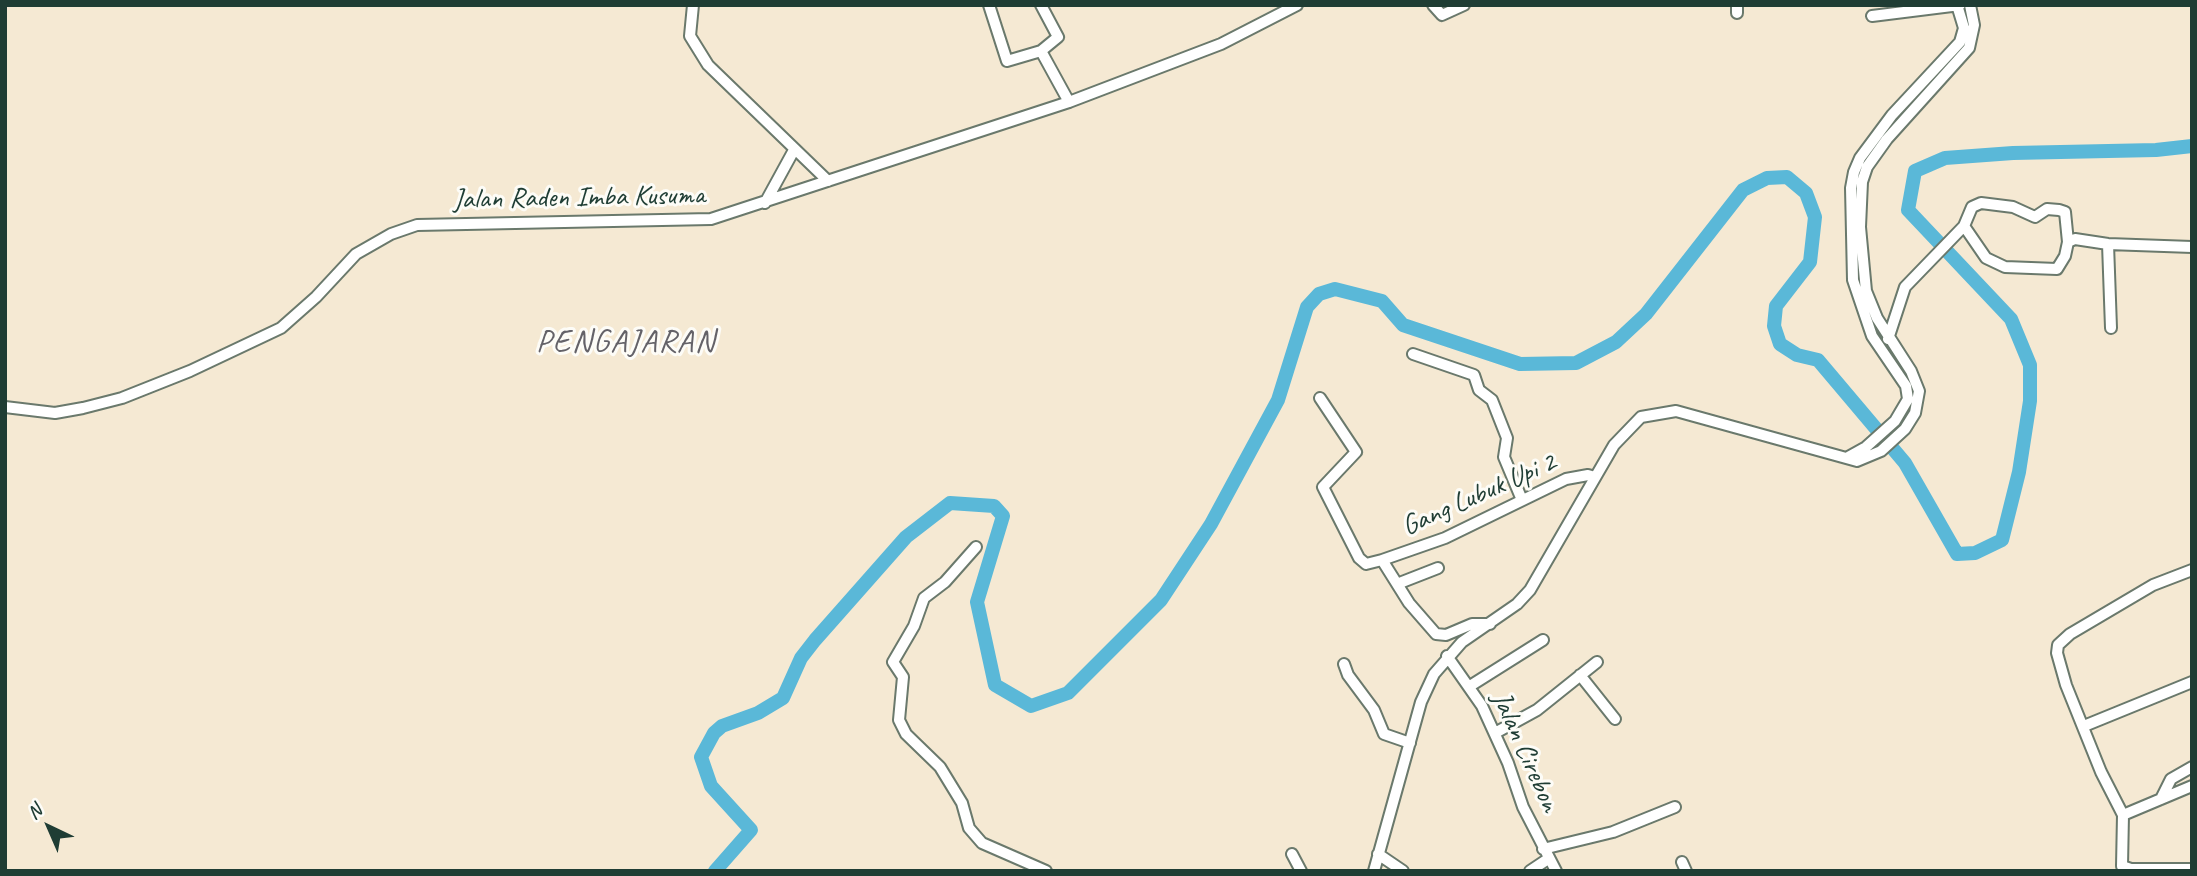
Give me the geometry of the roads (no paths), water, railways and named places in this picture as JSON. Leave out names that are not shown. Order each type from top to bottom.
[{"type":"street","points":[[693,5],[690,36],[708,65],[828,181]]},
{"type":"street","points":[[989,5],[1004,60],[1041,51],[1058,37],[1057,30],[1041,5]]},
{"type":"street","name":"Jalan Raden Imba Kusuma","points":[[5,407],[55,413],[83,408],[122,398],[190,371],[281,328],[316,297],[356,254],[391,234],[417,225],[691,222],[765,203],[1069,102],[1221,44],[1297,5]]},
{"type":"street","points":[[1433,5],[1442,15],[1464,5]]},
{"type":"street","points":[[1872,16],[1961,6]]},
{"type":"street","points":[[1374,871],[1421,702],[1447,656],[1530,590],[1595,477],[1628,428],[1641,417],[1657,411],[1676,411],[1860,461],[1881,451],[1905,429],[1915,413],[1919,391],[1910,371],[1888,339],[1866,292],[1859,214],[1862,182],[1867,167],[1887,139],[1969,48],[1974,25],[1961,6]]},
{"type":"street","points":[[1847,457],[1876,439],[1895,421],[1908,399],[1907,389],[1872,336],[1858,298],[1852,263],[1851,188],[1860,158],[1892,115],[1960,42],[1964,28],[1961,6]]},
{"type":"street","points":[[1041,51],[1069,102]]},
{"type":"street","points":[[765,203],[794,150]]},
{"type":"street","points":[[1888,339],[1905,287],[1960,231],[1972,207],[1981,204],[2013,207],[2035,217],[2047,209],[2065,212],[2068,242],[2065,256],[2057,269],[2005,267],[1986,258],[1960,231]]},
{"type":"street","points":[[2068,242],[2075,239],[2108,244],[2192,247]]},
{"type":"street","points":[[2108,244],[2110,328]]},
{"type":"street","points":[[1413,354],[1475,375],[1479,390],[1492,400],[1507,438],[1504,457],[1522,500]]},
{"type":"street","points":[[1320,398],[1356,452],[1324,485],[1324,489],[1335,506],[1359,558],[1366,564],[1382,560],[1409,603],[1441,635],[1472,624],[1490,624]]},
{"type":"street","name":"Gang Lubuk Upi 2","points":[[1382,560],[1444,538],[1566,479],[1588,475],[1595,477]]},
{"type":"street","points":[[976,547],[945,582],[924,598],[914,626],[893,662],[903,677],[899,720],[906,734],[940,767],[962,803],[970,828],[982,843],[1046,871]]},
{"type":"street","points":[[1397,584],[1438,568]]},
{"type":"street","points":[[2192,570],[2153,585],[2070,634],[2058,645],[2064,678],[2101,772],[2123,816],[2121,869],[2192,869]]},
{"type":"street","points":[[1470,687],[1543,640]]},
{"type":"street","name":"Jalan Cirebon","points":[[1447,656],[1470,687],[1495,733],[1523,807],[1556,871]]},
{"type":"street","points":[[1495,733],[1525,718],[1597,662]]},
{"type":"street","points":[[1344,664],[1374,710],[1384,734],[1410,743]]},
{"type":"street","points":[[1580,675],[1615,719]]},
{"type":"street","points":[[2084,726],[2192,681]]},
{"type":"street","points":[[2161,799],[2171,779],[2192,767]]},
{"type":"street","points":[[2123,816],[2192,786]]},
{"type":"street","points":[[1530,871],[1546,854],[1675,807]]},
{"type":"street","points":[[1292,854],[1301,871]]},
{"type":"street","points":[[1378,855],[1403,871]]},
{"type":"waterway","points":[[715,871],[751,830],[711,786],[701,757],[714,733],[722,726],[758,713],[783,698],[801,658],[906,537],[950,503],[994,506],[1003,516],[977,602],[995,685],[1031,706],[1068,693],[1161,600],[1211,524],[1278,400],[1307,307],[1319,294],[1335,289],[1382,301],[1403,325],[1520,364],[1576,363],[1616,342],[1646,314],[1743,190],[1767,178],[1787,177],[1806,193],[1815,217],[1810,262],[1776,306],[1774,326],[1780,344],[1797,355],[1818,360],[1905,463],[1957,554],[1975,553],[2002,540],[2019,472],[2030,401],[2030,365],[2011,319],[1908,210],[1915,171],[1945,158],[2013,153],[2156,150],[2192,146]]},
{"type":"district","name":"PENGAJARAN","points":[[626,343]]}]
